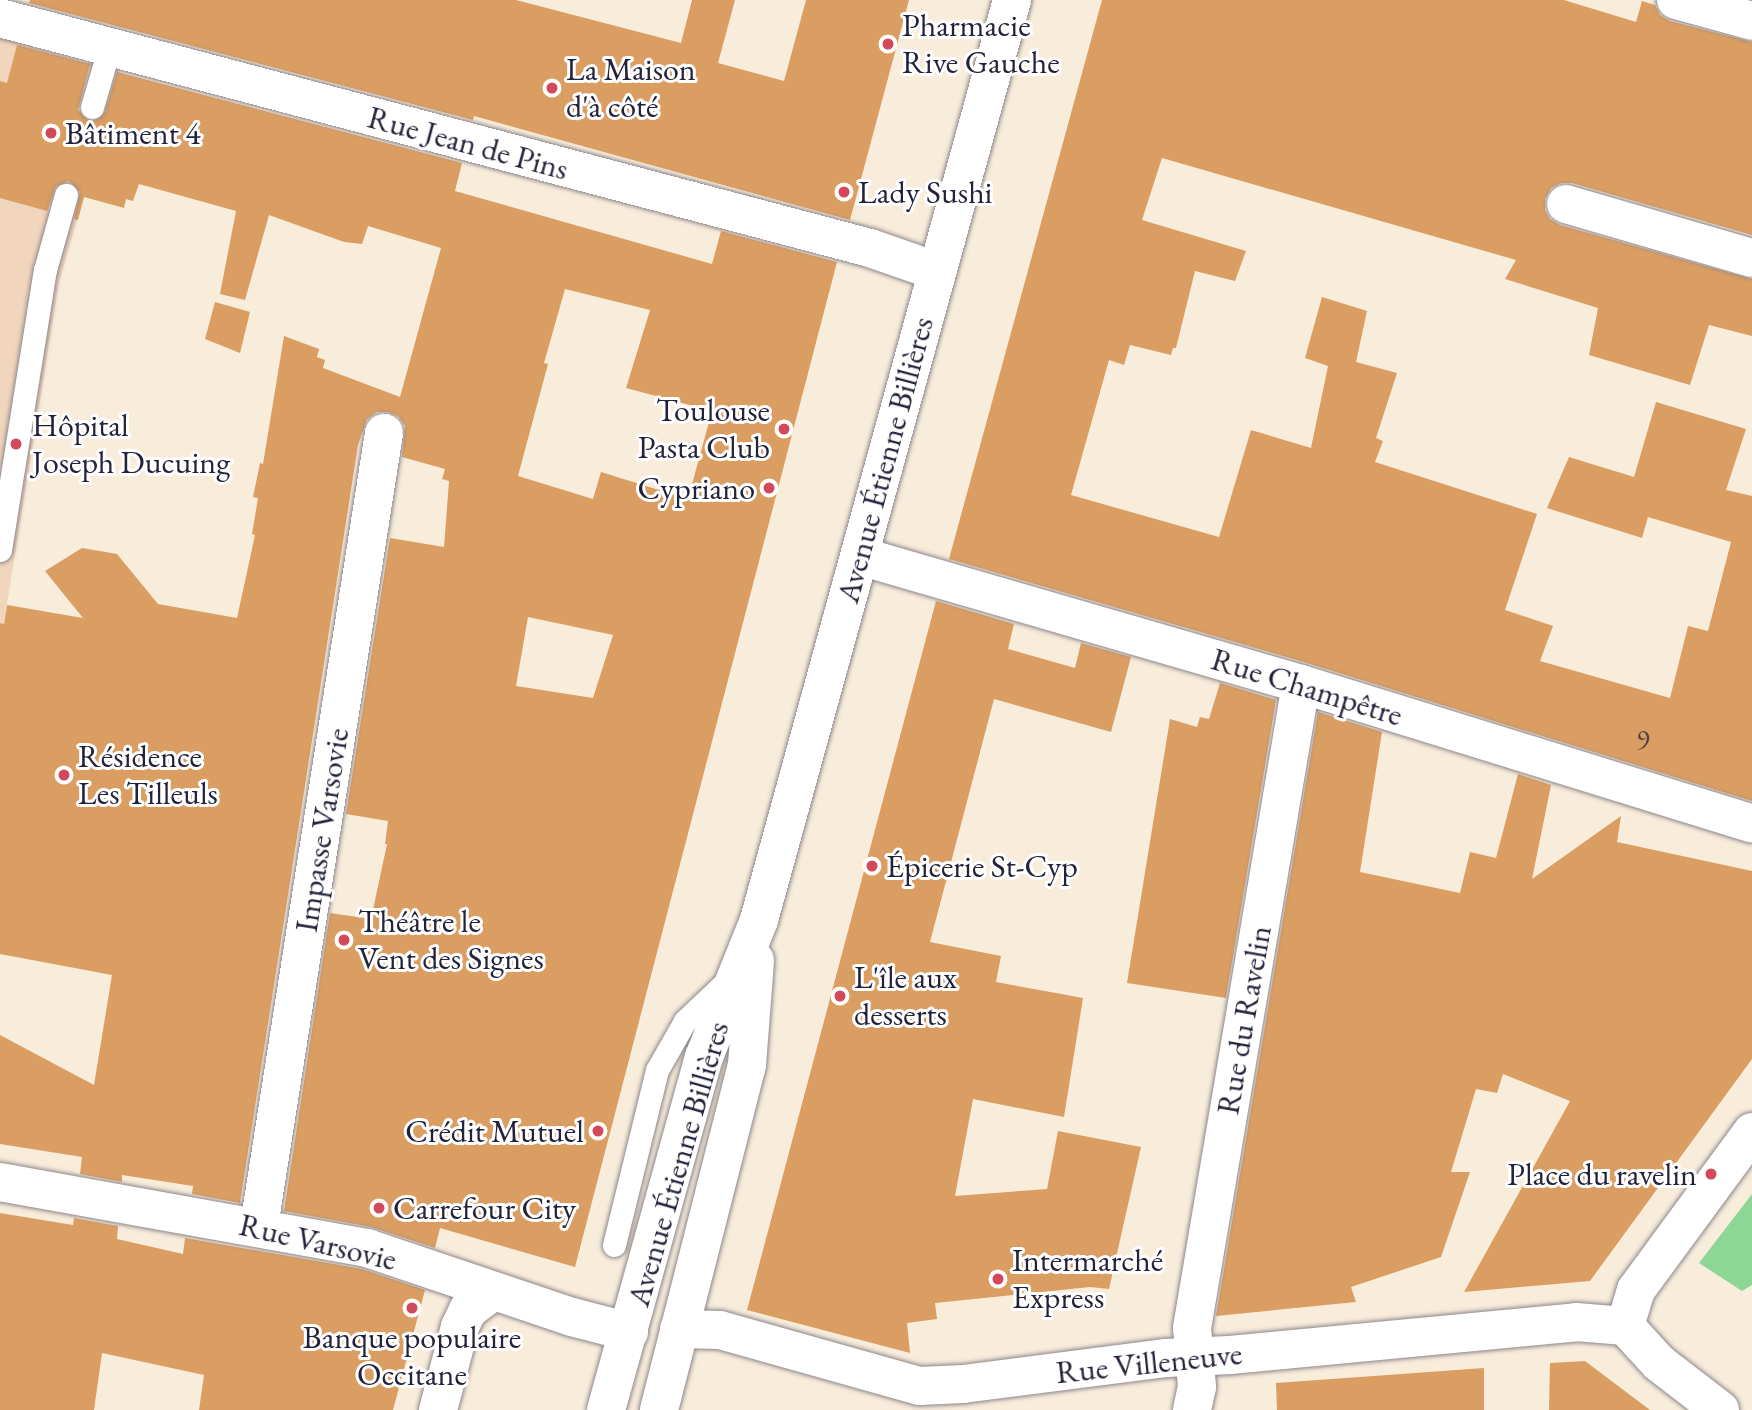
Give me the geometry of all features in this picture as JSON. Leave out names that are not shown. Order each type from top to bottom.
[{"type":"street","name":"Avenue Étienne Billières","points":[[606,1410],[704,1057],[759,920],[1012,0]]},
{"type":"street","points":[[1676,0],[1752,21]]},
{"type":"street","name":"Rue Jean de Pins","points":[[0,18],[870,248],[936,271]]},
{"type":"street","points":[[1566,204],[1752,258]]},
{"type":"street","name":"Impasse Varsovie","points":[[259,1226],[384,433]]},
{"type":"street","name":"Rue Champêtre","points":[[860,556],[1301,684],[1752,824]]},
{"type":"street","name":"Rue du Ravelin","points":[[1192,1410],[1197,1387],[1192,1328],[1301,684]]},
{"type":"street","name":"Avenue Étienne Billières","points":[[659,1410],[747,1065],[759,920]]},
{"type":"street","points":[[1720,1410],[1659,1363],[1625,1326],[1636,1290],[1752,1132]]},
{"type":"street","name":"Rue Varsovie","points":[[0,1182],[259,1226],[367,1248],[493,1291],[629,1332]]},
{"type":"street","points":[[438,1410],[460,1327],[468,1310],[493,1291]]},
{"type":"street","name":"Rue Villeneuve","points":[[679,1329],[720,1330],[919,1385],[963,1384],[1195,1356],[1576,1322],[1625,1326]]},
{"type":"lane","points":[[92,107],[108,48]]},
{"type":"lane","points":[[0,550],[45,270],[66,195]]},
{"type":"lane","points":[[614,1245],[657,1070],[685,1021],[739,970]]},
{"type":"shaded area","name":"Hôpital Joseph Ducuing","points":[[0,38],[120,72],[59,283],[0,647]]},
{"type":"green space","points":[[1752,1194],[1752,1285],[1742,1291],[1699,1263]]},
{"type":"building","points":[[30,0],[516,0],[681,43],[692,0],[735,0],[718,63],[784,81],[806,0],[909,0],[850,220],[474,116],[473,120],[29,3]]},
{"type":"building","points":[[1102,0],[1564,0],[1636,22],[1642,1],[1655,5],[1660,15],[1670,21],[1752,42],[1752,235],[1572,183],[1561,183],[1551,188],[1545,199],[1545,210],[1550,219],[1560,225],[1752,279],[1752,336],[1709,325],[1690,385],[1589,355],[1598,308],[1505,279],[1516,260],[1162,158],[1142,220],[1246,251],[1235,281],[1195,271],[1176,348],[1173,348],[1171,355],[1130,345],[1124,365],[1109,360],[1071,495],[1219,537],[1251,430],[1311,448],[1328,366],[1305,358],[1322,297],[1367,311],[1356,362],[1397,373],[1376,438],[1383,441],[1375,462],[1537,514],[1505,610],[1553,626],[1540,661],[1670,698],[1688,626],[1708,631],[1731,542],[1648,517],[1642,538],[1547,508],[1569,457],[1634,477],[1656,402],[1746,429],[1726,490],[1752,496],[1752,801],[1307,663],[949,559]]},
{"type":"building","points":[[17,45],[90,64],[78,110],[89,121],[96,120],[105,112],[117,72],[462,163],[455,191],[712,264],[721,231],[837,262],[575,1267],[440,1228],[435,1248],[371,1227],[284,1211],[330,913],[371,919],[387,844],[388,821],[346,814],[390,538],[444,547],[449,481],[442,479],[445,469],[402,457],[405,426],[398,416],[388,412],[377,412],[367,419],[358,445],[240,1203],[192,1194],[193,1186],[122,1175],[122,1182],[80,1174],[82,1157],[0,1144],[0,1035],[94,1085],[112,975],[0,954],[0,623],[4,624],[7,605],[83,618],[45,571],[82,548],[117,554],[158,604],[237,618],[255,535],[252,534],[258,498],[253,497],[260,463],[263,464],[284,336],[319,349],[317,357],[325,360],[323,368],[400,397],[441,248],[368,226],[362,244],[344,242],[269,215],[245,300],[220,294],[236,211],[139,184],[133,201],[126,199],[124,208],[84,197],[78,220],[74,219],[80,192],[69,181],[56,186],[47,211],[0,198],[0,81],[7,83]],"holes":[[[565,289],[650,310],[626,388],[712,411],[688,499],[601,472],[593,499],[518,476],[548,364],[544,363]],[[528,617],[613,635],[593,698],[516,686]]]},
{"type":"building","points":[[215,302],[250,312],[240,353],[205,339]]},
{"type":"building","points":[[936,601],[1014,624],[1008,649],[1075,668],[1081,643],[1131,657],[1111,732],[994,699],[930,942],[1001,956],[996,982],[1083,998],[1064,1117],[973,1099],[955,1196],[1047,1189],[1058,1131],[1141,1147],[1109,1289],[1090,1287],[935,1303],[937,1319],[907,1323],[910,1353],[747,1310]]},
{"type":"building","points":[[1220,683],[1276,700],[1226,998],[1127,983],[1170,719],[1197,727],[1200,717],[1209,719]]},
{"type":"building","points":[[1318,712],[1382,732],[1360,872],[1460,893],[1470,852],[1496,858],[1518,774],[1551,785],[1532,879],[1621,816],[1617,842],[1752,871],[1752,1059],[1590,1281],[1464,1292],[1570,1101],[1503,1074],[1497,1093],[1476,1089],[1451,1172],[1470,1172],[1441,1257],[1351,1287],[1356,1302],[1216,1316]]},
{"type":"building","points":[[0,1213],[73,1225],[74,1218],[118,1226],[117,1239],[183,1254],[185,1238],[362,1269],[425,1290],[393,1410],[199,1410],[204,1375],[102,1353],[94,1410],[0,1410]]},
{"type":"building","points":[[1585,1361],[1650,1410],[1549,1410],[1550,1363]]},
{"type":"building","points":[[1484,1368],[1484,1410],[1277,1410],[1276,1383]]},
{"type":"place","name":"Pharmacie Rive Gauche","points":[[888,44]]},
{"type":"place","name":"La Maison d'à côté","points":[[552,88]]},
{"type":"place","name":"Bâtiment 4","points":[[51,133]]},
{"type":"place","name":"Lady Sushi","points":[[844,192]]},
{"type":"place","name":"Toulouse Pasta Club","points":[[784,429]]},
{"type":"place","name":"Hôpital Joseph Ducuing","points":[[16,444]]},
{"type":"place","name":"Cypriano","points":[[769,488]]},
{"type":"place","name":"Résidence Les Tilleuls","points":[[64,775]]},
{"type":"place","name":"Épicerie St-Cyp","points":[[872,866]]},
{"type":"place","name":"Théâtre le Vent des Signes","points":[[344,940]]},
{"type":"place","name":"L'île aux desserts","points":[[840,996]]},
{"type":"place","name":"Crédit Mutuel","points":[[598,1131]]},
{"type":"place","name":"Place du ravelin","points":[[1711,1174]]},
{"type":"place","name":"Carrefour City","points":[[379,1208]]},
{"type":"place","name":"Intermarché Express","points":[[998,1279]]},
{"type":"place","name":"Banque populaire Occitane","points":[[412,1308]]}]
